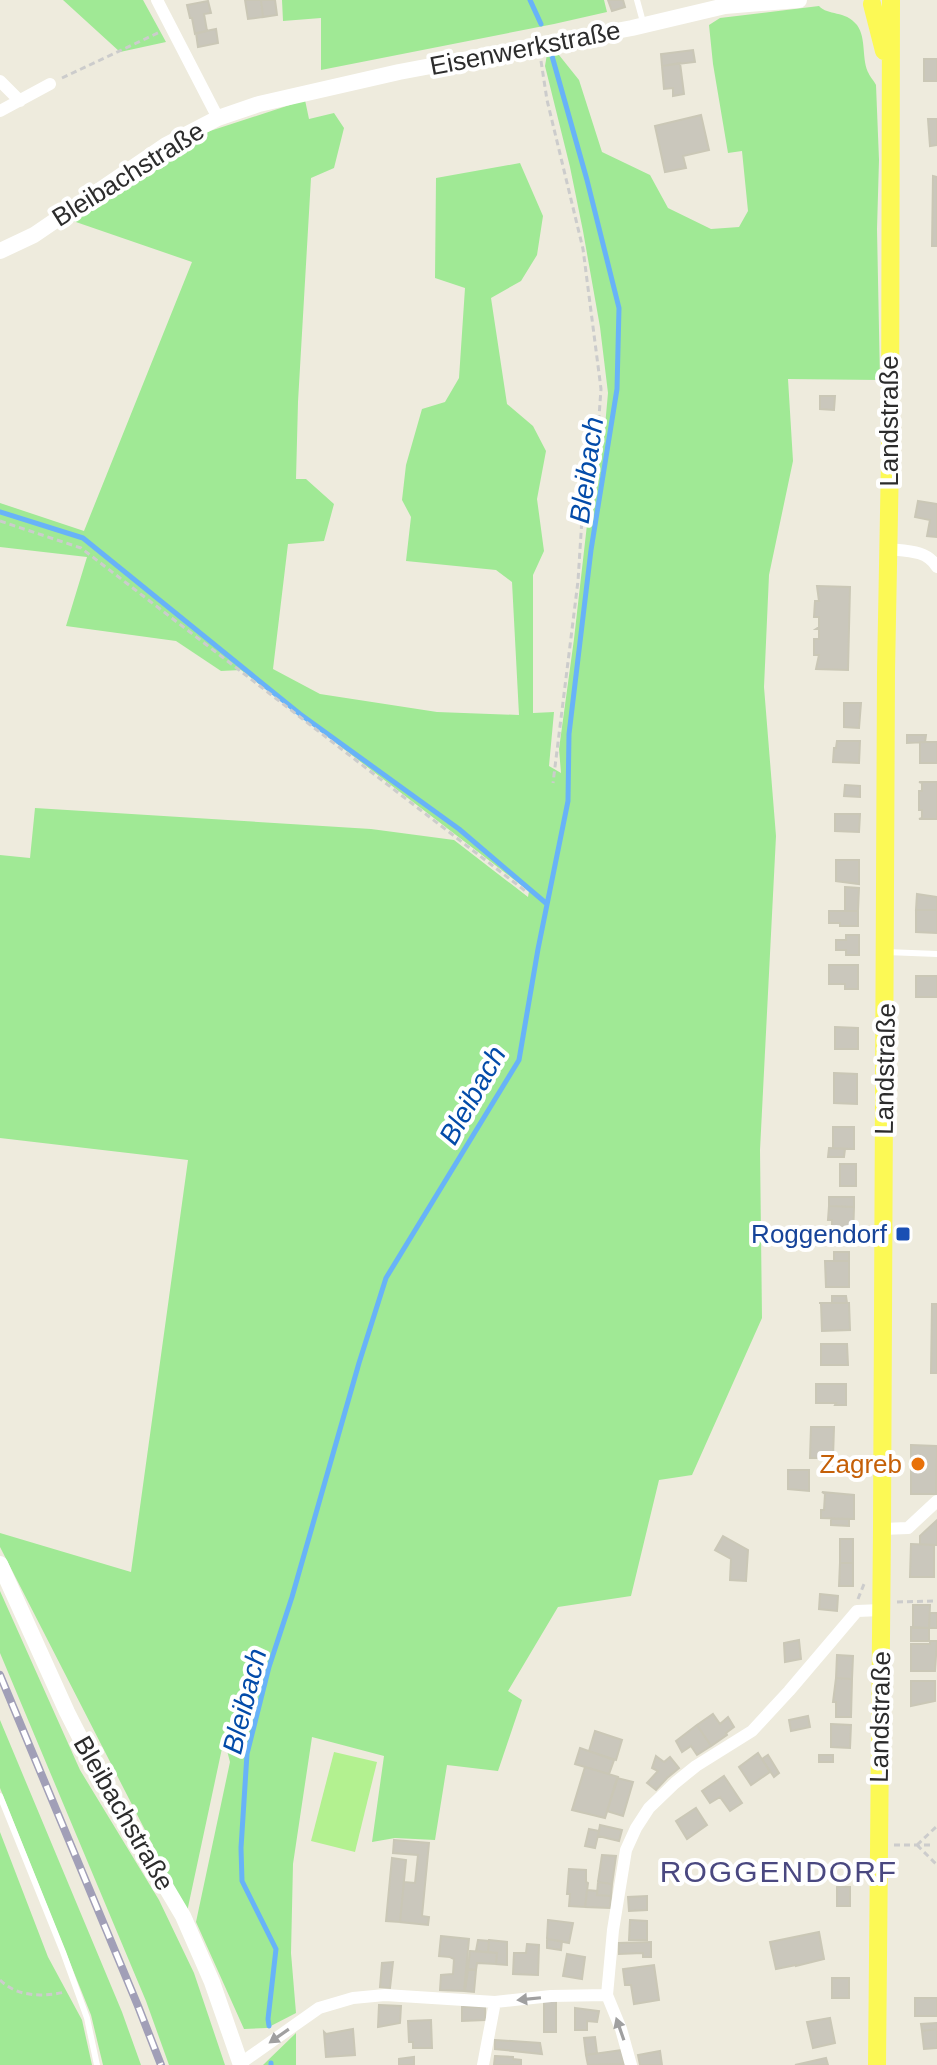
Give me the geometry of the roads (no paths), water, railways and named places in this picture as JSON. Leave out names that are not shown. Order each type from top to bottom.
[{"type":"main road","name":"Eisenwerkstraße","points":[[259,104],[399,72],[644,26],[725,6],[795,0]]},
{"type":"main road","points":[[892,1],[890,73],[867,2],[882,4],[892,1]]},
{"type":"main road","name":"Landstraße","points":[[877,2065],[878,1845],[887,1606],[882,1529],[890,73]]},
{"type":"main road","name":"Bleibachstraße","points":[[0,251],[34,235],[166,145],[218,118],[259,104]]},
{"type":"main road","name":"Bleibachstraße","points":[[0,1564],[9,1593],[98,1773],[183,1916],[212,1982],[241,2064]]},
{"type":"street","points":[[157,0],[218,118]]},
{"type":"street","points":[[0,81],[20,101]]},
{"type":"street","points":[[0,111],[50,84]]},
{"type":"street","points":[[888,549],[917,552],[933,559],[937,567]]},
{"type":"street","points":[[882,1529],[908,1528],[937,1501]]},
{"type":"street","points":[[631,2065],[607,1995],[613,1930],[626,1850],[636,1828],[649,1808],[696,1766],[752,1731],[857,1611],[887,1606]]},
{"type":"street","points":[[241,2064],[319,2008],[353,1998],[385,1995],[495,2002],[551,1996],[607,1995]]},
{"type":"street","points":[[483,2065],[495,2002]]},
{"type":"lane","points":[[637,0],[644,26]]},
{"type":"lane","points":[[886,952],[937,954]]},
{"type":"lane","points":[[0,1796],[87,2018],[97,2065]]},
{"type":"waterway","name":"Bleibach","points":[[530,0],[541,24]]},
{"type":"waterway","name":"Bleibach","points":[[269,2026],[276,1949],[242,1881],[247,1754],[269,1667],[386,1278],[519,1060],[568,801],[569,734],[591,550],[617,389],[619,308],[552,56]]},
{"type":"waterway","points":[[0,512],[83,538],[300,714],[459,829],[547,904]]},
{"type":"railway","points":[[0,1675],[161,2065]]},
{"type":"place","name":"Roggendorf","points":[[903,1234]]},
{"type":"place","name":"Zagreb","points":[[918,1464]]},
{"type":"district","name":"ROGGENDORF","points":[[779,1872]]}]
